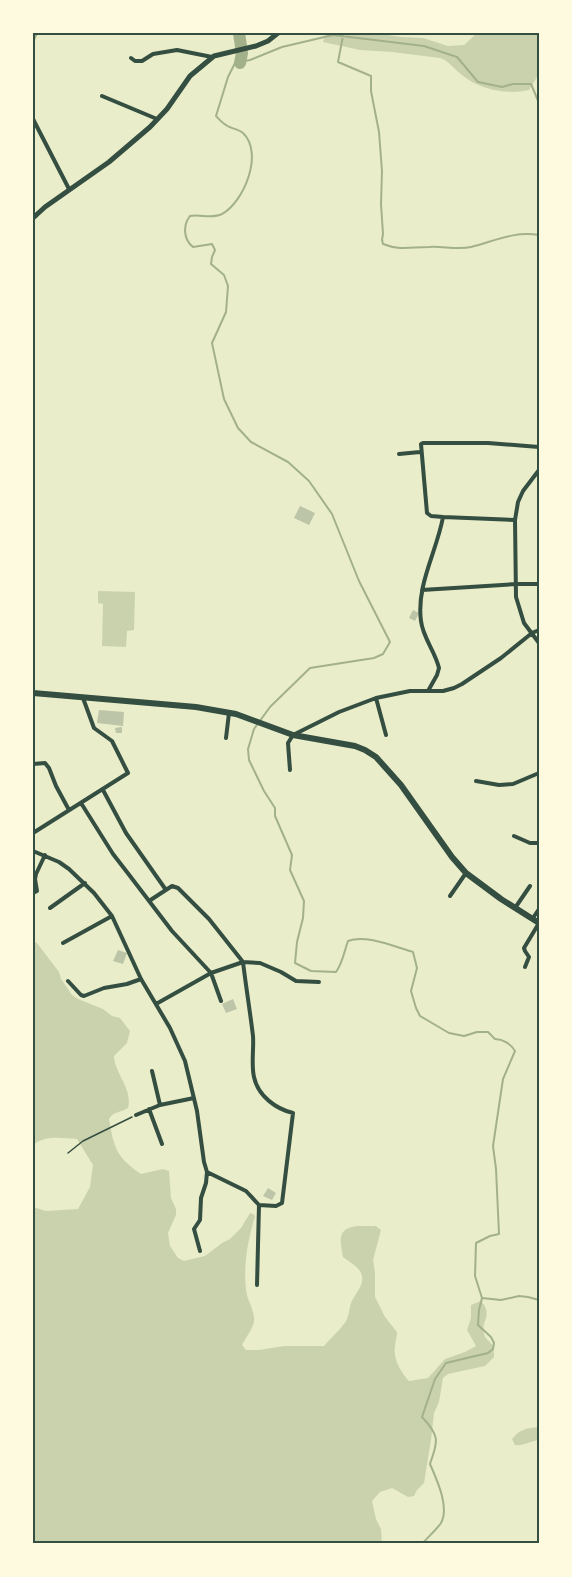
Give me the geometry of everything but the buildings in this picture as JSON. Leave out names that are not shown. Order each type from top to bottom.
[{"type":"main road","points":[[33,218],[69,189],[110,162],[158,120],[190,76],[212,57],[262,43],[278,33]]},
{"type":"main road","points":[[33,693],[196,706],[230,712],[293,735],[355,746],[371,753],[401,785],[466,873],[539,923]]},
{"type":"street","points":[[131,58],[135,61],[142,61],[153,54],[177,50],[212,57]]},
{"type":"street","points":[[102,96],[158,120]]},
{"type":"street","points":[[33,119],[69,189]]},
{"type":"street","points":[[515,520],[443,517],[431,516],[427,513],[420,447],[423,442],[488,443],[539,447]]},
{"type":"street","points":[[399,454],[420,452]]},
{"type":"street","points":[[539,470],[523,491],[518,502],[515,520],[516,597],[524,623],[539,643]]},
{"type":"street","points":[[428,691],[439,668],[424,634],[420,602],[443,517]]},
{"type":"street","points":[[422,590],[539,584]]},
{"type":"street","points":[[290,770],[288,743],[293,735],[339,712],[376,698],[410,691],[443,691],[462,684],[539,630]]},
{"type":"street","points":[[33,833],[128,773],[112,741],[94,728],[83,698]]},
{"type":"street","points":[[376,698],[386,735]]},
{"type":"street","points":[[226,738],[230,712]]},
{"type":"street","points":[[33,764],[45,764],[49,768],[69,810]]},
{"type":"street","points":[[476,781],[499,785],[513,784],[539,773]]},
{"type":"street","points":[[103,790],[126,833],[166,890]]},
{"type":"street","points":[[81,803],[113,854],[172,931],[211,973],[221,1001]]},
{"type":"street","points":[[514,836],[530,843],[539,843]]},
{"type":"street","points":[[33,851],[60,862],[85,883],[112,916],[141,979],[170,1028],[185,1061],[198,1111],[207,1172],[201,1198],[201,1217],[194,1229],[200,1251]]},
{"type":"street","points":[[33,893],[37,891],[36,874],[45,855]]},
{"type":"street","points":[[450,896],[466,873]]},
{"type":"street","points":[[50,908],[85,883]]},
{"type":"street","points":[[149,901],[172,886],[178,888],[209,919],[243,962],[253,1037],[254,1077],[270,1102],[277,1108],[293,1113],[282,1203],[276,1206],[259,1205],[246,1191],[207,1172]]},
{"type":"street","points":[[515,908],[530,886]]},
{"type":"street","points":[[532,919],[539,909]]},
{"type":"street","points":[[63,943],[112,916]]},
{"type":"street","points":[[525,967],[530,957],[524,948],[539,923]]},
{"type":"street","points":[[156,1004],[211,973],[243,962],[260,963],[296,981],[319,982]]},
{"type":"street","points":[[68,981],[84,996],[104,987],[127,984],[141,979]]},
{"type":"street","points":[[152,1071],[160,1105]]},
{"type":"street","points":[[136,1115],[160,1105],[194,1098]]},
{"type":"street","points":[[149,1109],[162,1144]]},
{"type":"street","points":[[257,1285],[259,1205]]},
{"type":"path","points":[[68,1153],[83,1141],[136,1115]]},
{"type":"green space","points":[[374,33],[423,38],[448,46],[464,45],[477,33],[539,33],[539,75],[529,90],[512,92],[494,90],[469,80],[440,58],[360,50],[323,42],[325,35]]},
{"type":"green space","points":[[98,591],[135,592],[134,630],[127,631],[126,647],[102,646],[103,604],[98,603]]},
{"type":"green space","points":[[33,941],[59,972],[72,995],[120,1018],[130,1031],[127,1043],[114,1056],[128,1094],[128,1108],[111,1116],[109,1119],[111,1129],[121,1157],[141,1174],[163,1169],[169,1171],[171,1198],[176,1215],[168,1233],[170,1246],[178,1258],[184,1261],[205,1256],[230,1239],[241,1228],[250,1213],[255,1216],[248,1243],[245,1281],[254,1324],[242,1345],[246,1350],[284,1346],[324,1346],[342,1327],[362,1281],[360,1270],[343,1257],[341,1237],[346,1229],[351,1227],[376,1226],[381,1230],[373,1260],[375,1297],[385,1317],[397,1332],[396,1361],[409,1381],[428,1378],[445,1359],[476,1346],[467,1330],[471,1318],[471,1305],[481,1301],[485,1306],[487,1314],[483,1330],[493,1346],[494,1357],[485,1366],[448,1374],[443,1378],[439,1402],[434,1413],[424,1483],[414,1496],[408,1497],[392,1488],[380,1492],[372,1501],[381,1529],[382,1544],[33,1544],[33,1207],[46,1211],[78,1209],[90,1187],[93,1165],[77,1139],[48,1138],[33,1145]]},
{"type":"green space","points":[[539,1427],[539,1440],[515,1445],[512,1439],[518,1433]]},
{"type":"waterway","points":[[33,42],[37,33]]},
{"type":"waterway","points":[[239,33],[242,53],[240,63]]},
{"type":"waterway","points":[[539,103],[531,84],[513,84],[502,87],[478,82],[457,57],[424,46],[333,35],[282,47],[250,60],[235,63],[228,77],[216,116],[228,126],[243,133],[249,142],[252,152],[249,176],[238,199],[230,208],[218,215],[190,216],[185,232],[187,240],[193,247],[212,244],[215,250],[211,264],[224,275],[228,286],[226,312],[212,343],[224,399],[238,428],[251,442],[288,462],[309,481],[332,514],[359,581],[390,642],[383,654],[374,658],[310,668],[270,707],[254,729],[248,749],[249,760],[275,808],[275,816],[292,855],[290,870],[304,901],[295,963],[311,971],[336,972],[348,941],[355,939],[380,942],[413,952],[417,968],[411,991],[420,1016],[449,1033],[464,1036],[477,1032],[488,1032],[495,1039],[504,1041],[513,1048],[515,1051],[503,1079],[493,1146],[499,1234],[476,1243],[475,1276],[482,1298],[501,1300],[519,1296],[539,1300]]},
{"type":"waterway","points":[[343,36],[338,62],[371,76],[382,171],[383,244],[401,248],[461,248],[512,235],[539,235]]},
{"type":"waterway","points":[[422,1544],[441,1523],[444,1509],[441,1493],[430,1464],[436,1444],[435,1434],[422,1417],[435,1379],[446,1363],[488,1353],[493,1349],[494,1343],[491,1337],[478,1325],[482,1298]]}]
